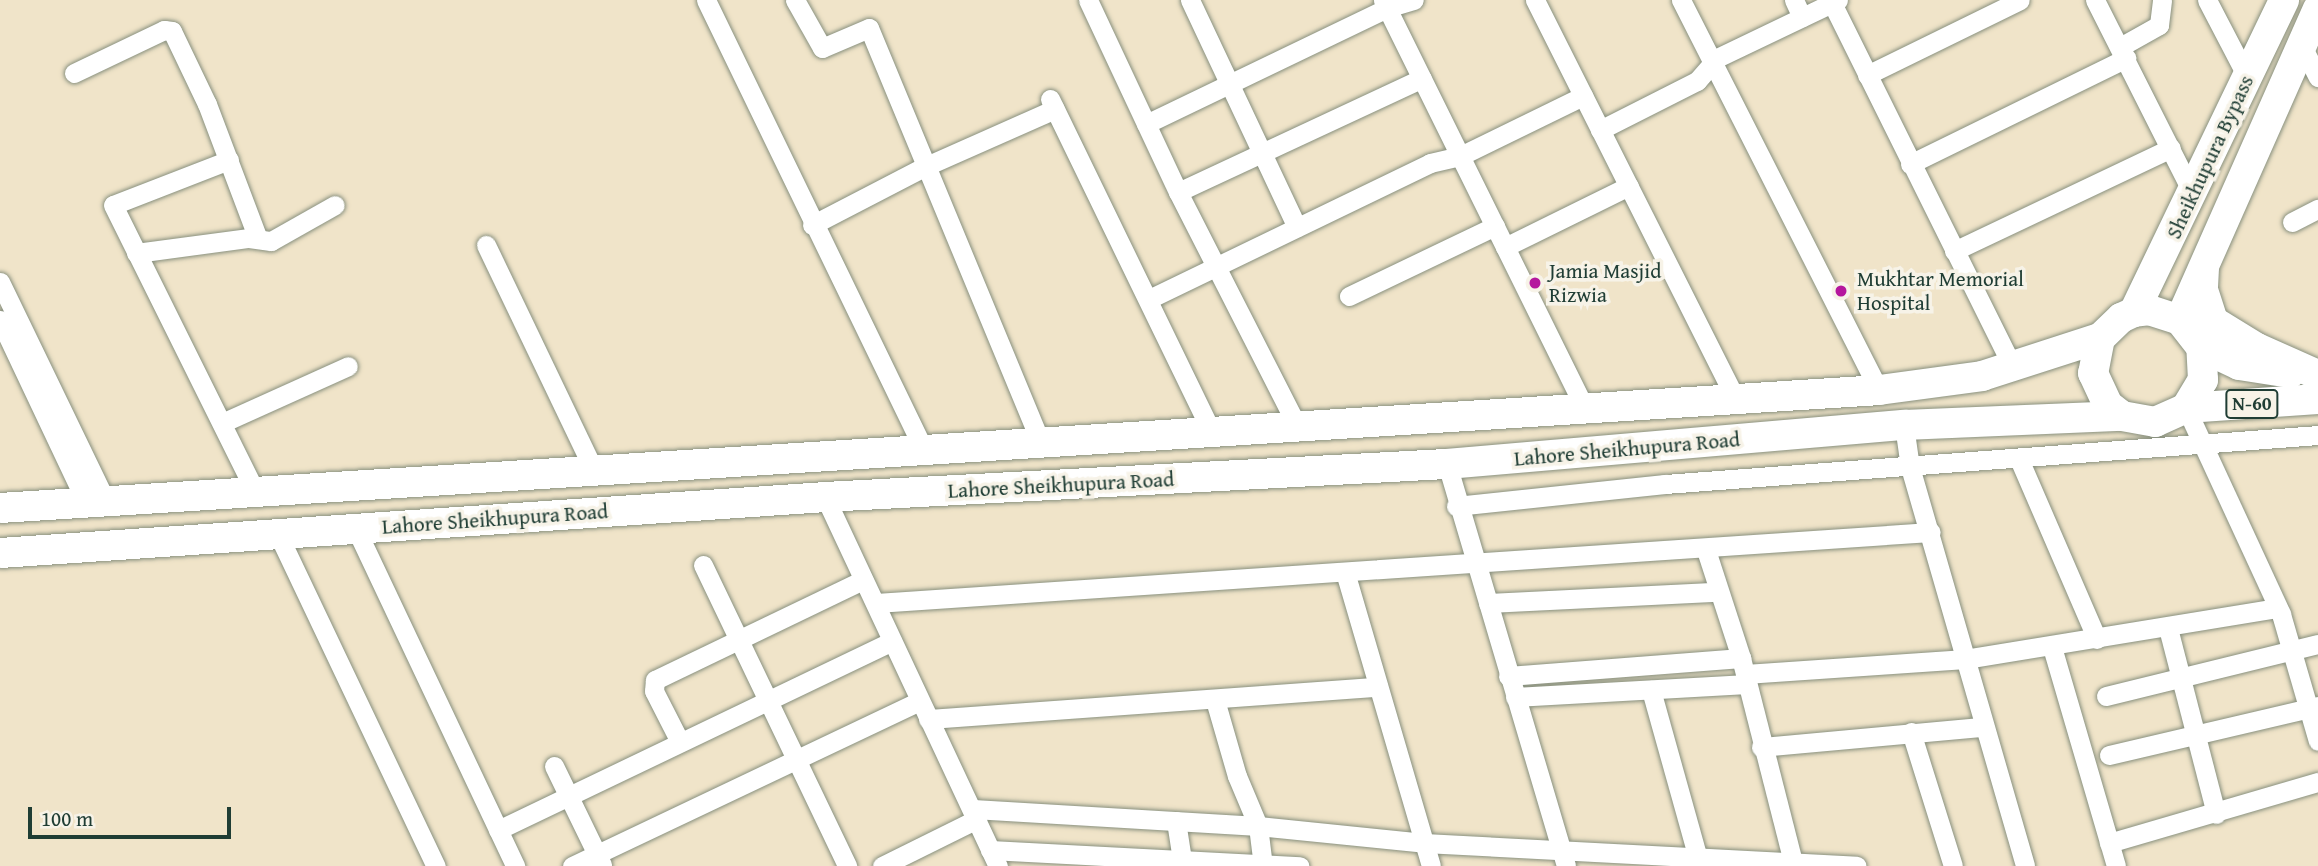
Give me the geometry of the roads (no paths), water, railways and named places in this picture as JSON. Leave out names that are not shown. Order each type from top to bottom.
[{"type":"highway","name":"Sheikhupura Bypass","points":[[2134,312],[2284,0]]},
{"type":"highway","name":"Sheikhupura Bypass","points":[[2180,320],[2204,258],[2318,9]]},
{"type":"highway","points":[[2204,258],[2203,290],[2213,321],[2258,348],[2318,375]]},
{"type":"highway","points":[[2134,312],[2158,312],[2180,320],[2201,346],[2203,380],[2186,408],[2155,422],[2122,416],[2108,405],[2093,373],[2100,338],[2115,322],[2134,312]]},
{"type":"highway","name":"Lahore Sheikhupura Road","points":[[0,508],[1042,445],[1879,390],[1950,382],[2013,368],[2100,338]]},
{"type":"highway","name":"N-60","points":[[2201,346],[2239,365],[2318,375]]},
{"type":"highway","name":"N-60","points":[[2186,408],[2318,399]]},
{"type":"highway","name":"Lahore Sheikhupura Road","points":[[0,552],[825,497],[1447,464],[1904,425],[2122,416]]},
{"type":"street","points":[[706,0],[812,225],[925,452]]},
{"type":"street","points":[[795,0],[822,48],[869,28],[924,167],[985,300],[1042,445]]},
{"type":"street","points":[[1087,0],[1178,192],[1298,428]]},
{"type":"street","points":[[1190,0],[1297,227]]},
{"type":"street","points":[[1146,124],[1385,4],[1414,0]]},
{"type":"street","points":[[1535,0],[1735,398]]},
{"type":"street","points":[[1681,0],[1879,390]]},
{"type":"street","points":[[1867,75],[2020,0]]},
{"type":"street","points":[[2095,0],[2193,194]]},
{"type":"street","points":[[1910,163],[2123,52],[2159,24],[2162,0]]},
{"type":"street","points":[[2207,0],[2247,77]]},
{"type":"street","points":[[1600,130],[1697,81],[1712,62],[1798,8],[1835,1],[1867,75],[2013,368]]},
{"type":"street","points":[[1385,4],[1585,408]]},
{"type":"street","points":[[74,73],[170,30],[229,160],[258,239]]},
{"type":"street","points":[[2302,46],[2318,77]]},
{"type":"street","points":[[1178,192],[1422,78]]},
{"type":"street","points":[[1149,299],[1218,268],[1430,163],[1460,156],[1583,96]]},
{"type":"street","points":[[812,225],[1052,104],[1213,434]]},
{"type":"street","points":[[1954,251],[2171,148]]},
{"type":"street","points":[[229,160],[114,202],[136,253],[255,491]]},
{"type":"street","points":[[1505,247],[1629,186]]},
{"type":"street","points":[[136,253],[274,239],[335,205]]},
{"type":"street","points":[[2292,222],[2318,209]]},
{"type":"street","points":[[1349,296],[1495,226]]},
{"type":"street","points":[[485,245],[595,472]]},
{"type":"street","points":[[0,282],[96,502]]},
{"type":"street","points":[[0,320],[96,502]]},
{"type":"street","points":[[222,423],[348,366]]},
{"type":"street","points":[[2186,408],[2278,608],[2313,707],[2318,741]]},
{"type":"street","points":[[1904,425],[1910,467],[1931,532],[1982,727],[2025,866]]},
{"type":"street","points":[[1456,506],[1664,484],[2202,446],[2318,435]]},
{"type":"street","points":[[2019,459],[2096,639]]},
{"type":"street","points":[[1447,464],[1456,506],[1488,603],[1563,858]]},
{"type":"street","points":[[825,497],[994,858],[1300,866]]},
{"type":"street","points":[[356,529],[515,866]]},
{"type":"street","points":[[876,603],[1706,550],[1931,532]]},
{"type":"street","points":[[278,534],[436,866]]},
{"type":"street","points":[[1706,550],[1744,672],[1761,747],[1794,863]]},
{"type":"street","points":[[703,565],[847,866]]},
{"type":"street","points":[[1345,572],[1431,866]]},
{"type":"street","points":[[680,742],[654,682],[738,638],[863,580]]},
{"type":"street","points":[[1488,603],[1717,592]]},
{"type":"street","points":[[1508,676],[1744,672],[1965,659],[2052,647],[2278,608]]},
{"type":"street","points":[[2168,628],[2216,814]]},
{"type":"street","points":[[498,830],[892,641]]},
{"type":"street","points":[[2106,696],[2318,644]]},
{"type":"street","points":[[2052,647],[2116,866]]},
{"type":"street","points":[[1515,697],[1651,690],[1744,672]]},
{"type":"street","points":[[572,866],[600,860],[796,759],[924,710],[1215,700],[1378,687]]},
{"type":"street","points":[[1651,690],[1700,861]]},
{"type":"street","points":[[1215,700],[1237,776],[1258,826],[1263,864]]},
{"type":"street","points":[[2109,755],[2313,707]]},
{"type":"street","points":[[1761,747],[1982,727]]},
{"type":"street","points":[[1911,732],[1953,866]]},
{"type":"street","points":[[554,766],[600,860]]},
{"type":"street","points":[[2109,843],[2216,814],[2318,782]]},
{"type":"street","points":[[881,866],[975,814],[1258,826],[1563,858],[1856,866]]},
{"type":"street","points":[[1176,821],[1182,862]]},
{"type":"place","name":"Jamia Masjid Rizwia","points":[[1535,283]]},
{"type":"place","name":"Mukhtar Memorial Hospital","points":[[1841,291]]}]
